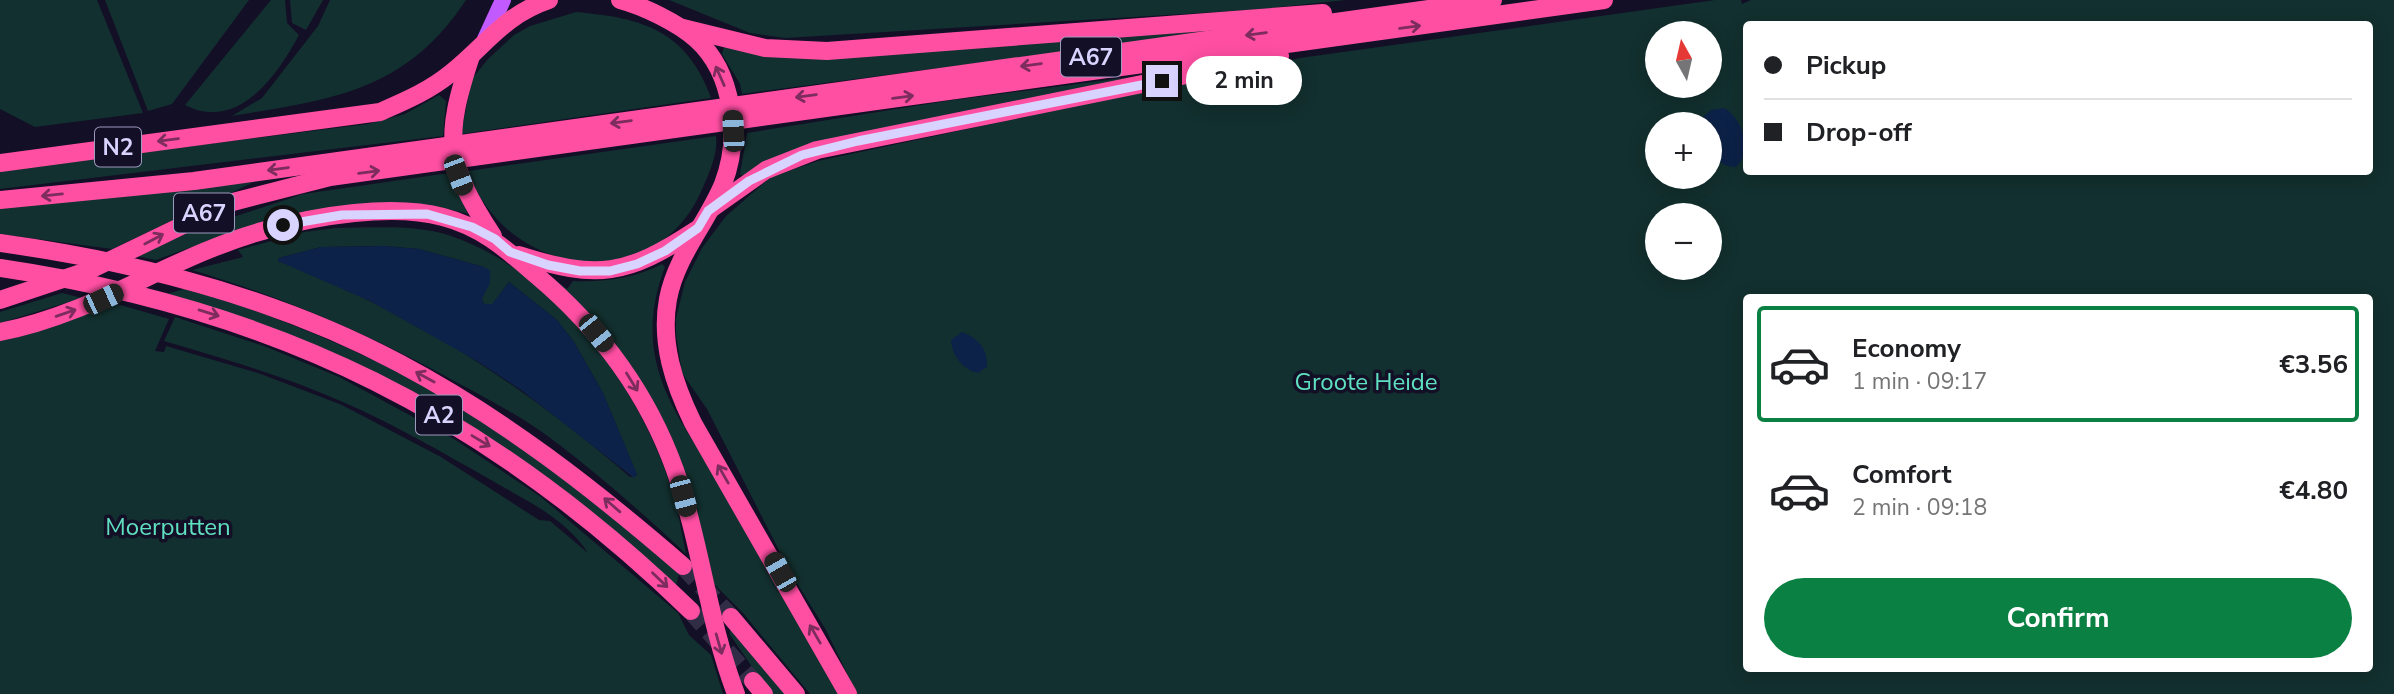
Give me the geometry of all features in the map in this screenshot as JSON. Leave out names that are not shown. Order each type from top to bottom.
[{"type":"highway","name":"N2","points":[[0,163],[368,115],[421,94],[476,51],[511,18],[549,0]]},
{"type":"highway","points":[[620,0],[662,17],[695,38],[714,64],[727,94],[732,116],[728,166],[675,275],[667,307],[667,344],[674,378],[700,435],[848,694]]},
{"type":"highway","name":"A67","points":[[762,110],[1493,0]]},
{"type":"highway","name":"A67","points":[[0,200],[419,157],[762,110],[1342,37],[1604,0]]},
{"type":"highway","name":"A67","points":[[677,28],[703,31],[765,48],[827,51],[1360,10],[1421,10]]},
{"type":"highway","name":"A67","points":[[708,211],[766,170],[817,150],[1293,54],[1342,37]]},
{"type":"highway","points":[[476,51],[454,112],[453,155],[468,198],[495,239]]},
{"type":"highway","name":"A67","points":[[0,300],[90,270],[198,216],[260,192],[419,157]]},
{"type":"highway","points":[[0,332],[94,303],[246,236],[304,220],[349,215],[427,214],[460,222],[495,239],[588,324],[635,387],[675,471],[691,566],[736,694]]},
{"type":"highway","points":[[510,252],[568,270],[610,271],[654,257],[698,228]]},
{"type":"highway","name":"A2","points":[[0,243],[83,256],[181,278],[359,343],[436,383],[564,467],[691,566]]},
{"type":"highway","name":"A2","points":[[0,268],[143,295],[267,334],[345,366],[418,403],[502,454],[584,513],[636,557],[691,611]]},
{"type":"highway","points":[[731,617],[796,694]]},
{"type":"main road","points":[[476,51],[503,0]]},
{"type":"main road","points":[[649,0],[662,17]]},
{"type":"green space","points":[[0,0],[97,0],[143,113],[35,127],[0,109]]},
{"type":"green space","points":[[105,0],[249,0],[172,104],[148,111]]},
{"type":"green space","points":[[271,0],[285,0],[287,23],[299,35],[267,82],[254,96],[239,106],[222,111],[204,111],[185,105]]},
{"type":"green space","points":[[290,0],[323,0],[306,30],[292,23]]},
{"type":"green space","points":[[330,0],[466,0],[443,31],[418,55],[392,73],[334,96],[232,116],[262,98],[318,26]]},
{"type":"green space","points":[[669,0],[1346,0],[1250,10],[785,38],[750,33]]},
{"type":"green space","name":"Groote Heide","points":[[1715,0],[1741,0],[1742,4],[1751,0],[2394,0],[2394,694],[857,694],[826,630],[790,572],[707,409],[682,373],[676,318],[685,282],[702,248],[726,216],[771,177],[818,161],[1300,58]]},
{"type":"green space","points":[[576,12],[622,18],[642,24],[675,42],[701,75],[711,98],[461,134],[472,79],[488,59],[514,35],[530,26]]},
{"type":"green space","points":[[1282,23],[742,94],[740,84],[722,54],[724,47],[801,58]]},
{"type":"green space","points":[[1184,70],[1078,90],[745,178],[740,174],[747,133],[946,101]]},
{"type":"green space","points":[[439,95],[446,101],[443,136],[0,189],[0,170],[368,124],[405,114]]},
{"type":"green space","points":[[716,136],[715,156],[708,175],[681,223],[652,247],[618,260],[582,262],[547,253],[514,235],[487,207],[468,171]]},
{"type":"green space","points":[[449,173],[468,214],[428,206],[388,203],[348,205],[270,221],[156,260],[136,256],[200,228],[303,194]]},
{"type":"green space","points":[[254,182],[112,249],[0,234],[0,208]]},
{"type":"green space","points":[[378,227],[406,228],[448,235],[487,252],[524,276],[559,305],[590,339],[618,377],[641,417],[660,457],[674,497],[686,554],[573,456],[508,410],[360,333],[294,305],[192,270],[243,257],[238,250],[304,232]],"holes":[[[384,246],[419,249],[484,267],[481,299],[484,304],[492,305],[509,282],[557,320],[574,342],[603,393],[637,475],[630,477],[528,396],[457,349],[381,307],[278,261],[279,258],[321,247]]]},
{"type":"green space","points":[[662,264],[665,267],[655,305],[653,339],[658,371],[670,400],[743,517],[842,694],[810,694],[743,613],[708,578],[667,434],[555,280],[567,289],[573,281],[619,278]]},
{"type":"green space","points":[[187,288],[272,317],[355,352],[436,392],[475,415],[556,470],[680,569],[676,586],[570,494],[510,451],[416,397],[319,350],[167,294]]},
{"type":"green space","points":[[62,293],[82,298],[0,323],[0,312]]},
{"type":"green space","name":"Moerputten","points":[[117,304],[169,319],[155,351],[164,352],[166,346],[261,374],[342,405],[441,457],[539,520],[550,521],[588,553],[568,530],[544,511],[383,421],[301,385],[164,341],[175,317],[264,346],[339,377],[454,439],[541,497],[678,613],[689,635],[711,655],[723,694],[0,694],[0,340]]},
{"type":"green space","points":[[730,623],[789,694],[771,694],[730,635]]},
{"type":"water","points":[[1724,108],[1736,119],[1743,133],[1743,156],[1736,167],[1722,163],[1722,112],[1709,112]]},
{"type":"water","points":[[384,246],[419,249],[484,267],[490,270],[490,283],[482,299],[484,304],[492,304],[509,282],[557,320],[574,342],[603,393],[637,474],[634,478],[521,390],[477,361],[370,301],[278,261],[279,258],[321,247]]},
{"type":"water","points":[[962,332],[973,337],[984,350],[987,367],[978,373],[963,365],[954,351],[951,340]]},
{"type":"tunnel","points":[[683,566],[731,617]]},
{"type":"tunnel","points":[[691,611],[753,681]]},
{"type":"route","points":[[283,225],[342,215],[412,213],[442,216],[495,239],[510,252],[548,265],[568,270],[610,271],[637,264],[665,251],[698,228],[708,211],[749,181],[766,170],[802,155],[832,146],[1162,81]]}]
